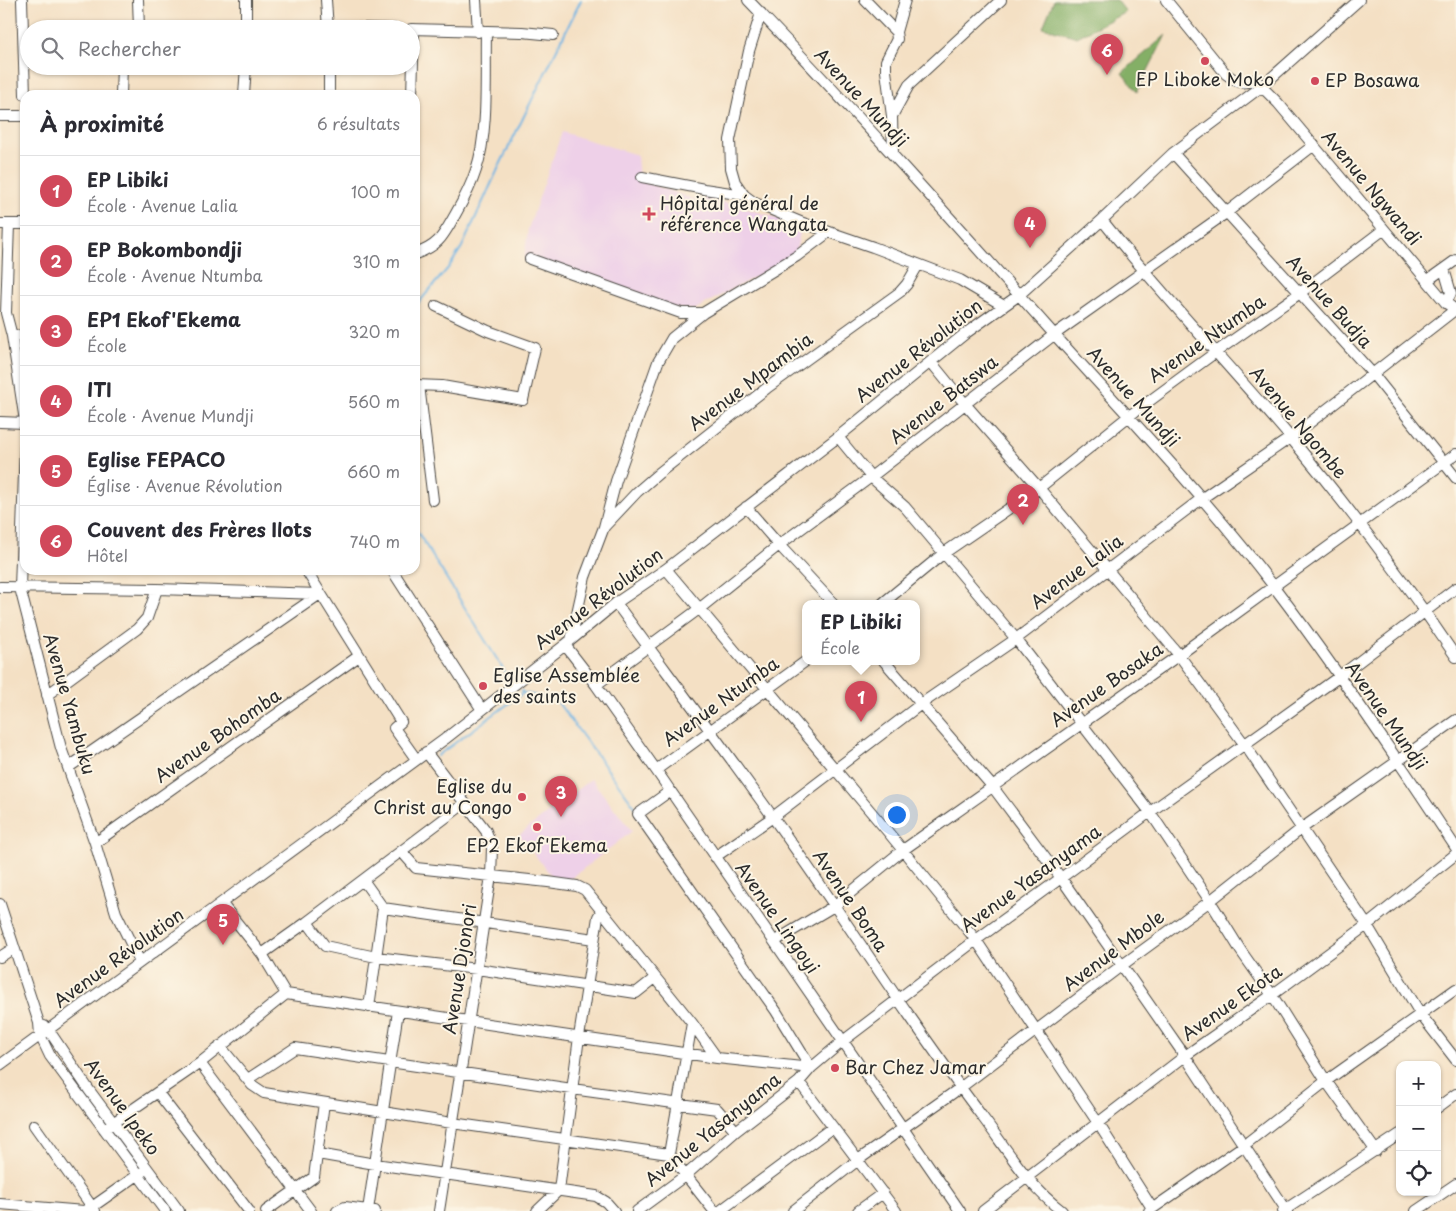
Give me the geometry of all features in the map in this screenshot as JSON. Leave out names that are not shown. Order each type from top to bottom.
[{"type":"street","points":[[22,0],[24,20]]},
{"type":"street","points":[[138,0],[139,20]]},
{"type":"street","points":[[246,0],[246,20]]},
{"type":"street","points":[[326,0],[327,20]]},
{"type":"street","points":[[420,252],[434,246],[441,239],[466,196],[476,169],[483,126],[482,32],[476,0]]},
{"type":"street","name":"Avenue Mundji","points":[[748,0],[893,155],[1129,416],[1201,499],[1273,586],[1340,676],[1456,848]]},
{"type":"street","points":[[865,0],[896,32],[898,39],[886,61],[892,116],[893,155]]},
{"type":"street","points":[[896,32],[905,0]]},
{"type":"street","points":[[892,116],[909,85],[1001,0]]},
{"type":"street","points":[[1166,0],[1226,74],[1238,83],[1244,84],[1255,80],[1261,86]]},
{"type":"street","name":"Avenue Révolution","points":[[0,1065],[42,1029],[222,904],[426,752],[568,643],[616,603],[666,569],[838,437],[966,333],[1019,295],[1173,153],[1261,86],[1359,0]]},
{"type":"street","points":[[761,13],[753,36],[730,140],[731,168],[735,182],[744,195],[754,203],[960,280],[1004,306]]},
{"type":"street","points":[[420,29],[522,32],[553,35]]},
{"type":"street","points":[[25,75],[25,90]]},
{"type":"street","points":[[121,90],[122,75]]},
{"type":"street","points":[[244,90],[245,75]]},
{"type":"street","points":[[328,90],[329,75]]},
{"type":"street","points":[[412,75],[412,90]]},
{"type":"street","name":"Avenue Ngwandi","points":[[1261,86],[1314,145],[1383,230],[1446,303],[1456,309]]},
{"type":"street","points":[[0,116],[20,116]]},
{"type":"street","name":"Avenue Batswa","points":[[596,684],[966,405],[1055,334],[1226,213],[1314,145]]},
{"type":"street","name":"Avenue Budja","points":[[1173,153],[1372,373],[1456,478]]},
{"type":"street","points":[[642,177],[744,195]]},
{"type":"street","name":"Avenue Ngombe","points":[[1102,220],[1144,272],[1290,438],[1360,523],[1425,611],[1456,657]]},
{"type":"street","points":[[20,224],[5,224],[6,312],[12,336],[20,389]]},
{"type":"street","name":"Avenue Ntumba","points":[[887,600],[944,553],[1039,488],[1129,416],[1216,352],[1300,294],[1383,230]]},
{"type":"street","points":[[568,643],[585,577],[604,528],[616,481],[658,362],[672,338],[703,313],[797,256],[829,232]]},
{"type":"street","points":[[530,259],[681,313],[703,313]]},
{"type":"street","points":[[1428,280],[1456,260]]},
{"type":"street","name":"Avenue Mpambia","points":[[604,528],[637,492],[659,472],[767,388],[900,292],[918,265]]},
{"type":"street","points":[[1444,269],[1451,293],[1446,303]]},
{"type":"street","points":[[420,385],[442,386],[522,401],[535,348],[488,331],[436,306]]},
{"type":"street","name":"Avenue Lalia","points":[[715,857],[773,817],[921,704],[1016,639],[1201,499],[1290,438],[1456,309]]},
{"type":"street","points":[[12,336],[20,335]]},
{"type":"street","points":[[931,362],[1179,655],[1245,745],[1366,925],[1421,1015],[1456,1060]]},
{"type":"street","points":[[420,407],[433,500]]},
{"type":"street","points":[[0,422],[20,422]]},
{"type":"street","points":[[838,437],[871,477],[905,507],[1016,639],[1150,812],[1210,901],[1240,951],[1272,995],[1326,1081],[1376,1151]]},
{"type":"street","name":"Avenue Bosaka","points":[[775,941],[834,906],[903,850],[1179,655],[1456,454]]},
{"type":"street","points":[[746,507],[830,600]]},
{"type":"street","points":[[666,569],[903,850],[976,940],[1098,1123],[1151,1210],[1243,1146],[1326,1081],[1456,989]]},
{"type":"street","name":"Avenue Yambuku","points":[[21,575],[20,588],[61,748],[95,843],[116,913],[140,962]]},
{"type":"street","points":[[309,575],[401,722],[394,728],[416,759]]},
{"type":"street","points":[[395,575],[482,710]]},
{"type":"street","points":[[0,587],[320,594]]},
{"type":"street","name":"Avenue Yasanyama","points":[[637,1211],[686,1175],[736,1131],[799,1082],[811,1068],[843,1041],[976,940],[1340,676],[1456,588]]},
{"type":"street","points":[[47,695],[138,629],[147,618],[157,589]]},
{"type":"street","points":[[69,767],[320,594]]},
{"type":"street","name":"Avenue Boma","points":[[616,603],[773,817],[897,1000],[960,1088],[1027,1177],[1043,1196],[1062,1211]]},
{"type":"street","name":"Avenue Lingoyi","points":[[568,643],[960,1211]]},
{"type":"street","name":"Avenue Bohomba","points":[[95,843],[359,656]]},
{"type":"street","name":"Avenue Ntumba","points":[[656,770],[802,664]]},
{"type":"street","points":[[887,665],[992,786],[1061,878],[1185,1056],[1285,1210],[1396,1137]]},
{"type":"street","name":"Avenue Mbole","points":[[793,1211],[858,1160],[905,1129],[1210,901],[1301,829],[1456,720]]},
{"type":"street","name":"Avenue Djonori","points":[[426,752],[486,831],[492,848],[491,876],[439,1211]]},
{"type":"street","points":[[670,791],[638,814],[776,1011],[811,1068]]},
{"type":"street","points":[[262,954],[465,803]]},
{"type":"street","points":[[401,851],[416,868],[577,886],[590,895],[692,1023],[717,1058]]},
{"type":"street","name":"Avenue Ekota","points":[[983,1211],[1185,1056],[1272,995],[1366,925],[1456,854]]},
{"type":"street","points":[[363,880],[383,908],[369,1007]]},
{"type":"street","name":"Avenue Ipeko","points":[[0,904],[50,1056],[165,1211]]},
{"type":"street","points":[[222,904],[262,954],[286,994]]},
{"type":"street","points":[[383,908],[594,939]]},
{"type":"street","points":[[537,1211],[559,1190],[586,986],[598,918],[602,910]]},
{"type":"street","points":[[307,922],[325,946],[376,957],[476,969],[636,993],[655,978]]},
{"type":"street","points":[[0,957],[14,948]]},
{"type":"street","points":[[104,1129],[200,1063],[286,994],[717,1058],[811,1068]]},
{"type":"street","points":[[337,1211],[344,1207],[371,1210],[375,1164],[398,1012]]},
{"type":"street","points":[[669,1154],[692,1023]]},
{"type":"street","name":"Avenue Ipeko","points":[[42,1029],[114,1122],[179,1211]]},
{"type":"street","points":[[220,1046],[248,1079],[264,1093],[452,1123],[669,1154],[714,1211]]},
{"type":"street","points":[[248,1079],[295,1048],[391,1061],[572,1090],[717,1109],[736,1131]]},
{"type":"street","points":[[200,1063],[311,1211]]},
{"type":"street","points":[[799,1082],[896,1211]]},
{"type":"street","points":[[79,1096],[89,1090]]},
{"type":"street","points":[[158,1093],[249,1211]]},
{"type":"street","points":[[1440,1106],[1456,1094]]},
{"type":"street","points":[[266,1211],[314,1177],[324,1103]]},
{"type":"street","points":[[34,1125],[91,1210]]},
{"type":"street","points":[[720,1211],[833,1127]]},
{"type":"street","points":[[318,1154],[596,1196],[606,1202],[614,1211]]},
{"type":"street","points":[[0,1204],[91,1210],[147,1169]]},
{"type":"street","points":[[1416,1211],[1456,1184]]},
{"type":"street","points":[[858,1211],[883,1193]]},
{"type":"shaded area","name":"Hôpital général de référence Wangata","points":[[562,132],[637,155],[639,180],[702,202],[706,197],[802,225],[795,255],[694,310],[661,307],[564,271],[524,259],[528,229]]},
{"type":"shaded area","points":[[591,779],[632,831],[570,879],[554,879],[519,835]]},
{"type":"green space","points":[[1054,0],[1117,0],[1126,12],[1077,37],[1043,27]]},
{"type":"green space","points":[[1166,35],[1137,92],[1122,73]]},
{"type":"waterway","points":[[420,301],[449,267],[462,247],[581,0]]},
{"type":"waterway","points":[[420,536],[510,680]]},
{"type":"waterway","points":[[437,756],[523,693],[522,691]]},
{"type":"waterway","points":[[523,693],[556,700],[636,808]]},
{"type":"place","name":"EP Liboke Moko","points":[[1205,61]]},
{"type":"place","name":"Couvent des Frères Ilots","points":[[1107,75]]},
{"type":"place","name":"EP Bosawa","points":[[1315,81]]},
{"type":"place","name":"Hôpital général de référence Wangata","points":[[649,214]]},
{"type":"place","name":"ITI","points":[[1030,248]]},
{"type":"place","name":"EP Bokombondji","points":[[1023,525]]},
{"type":"place","name":"Eglise Assemblée des saints","points":[[483,686]]},
{"type":"place","name":"EP Libiki","points":[[861,722]]},
{"type":"place","name":"Eglise du Christ au Congo","points":[[522,797]]},
{"type":"place","name":"EP1 Ekof'Ekema","points":[[561,817]]},
{"type":"place","name":"EP2 Ekof'Ekema","points":[[537,827]]},
{"type":"place","name":"Eglise FEPACO","points":[[223,945]]},
{"type":"place","name":"Bar Chez Jamar","points":[[835,1068]]}]
